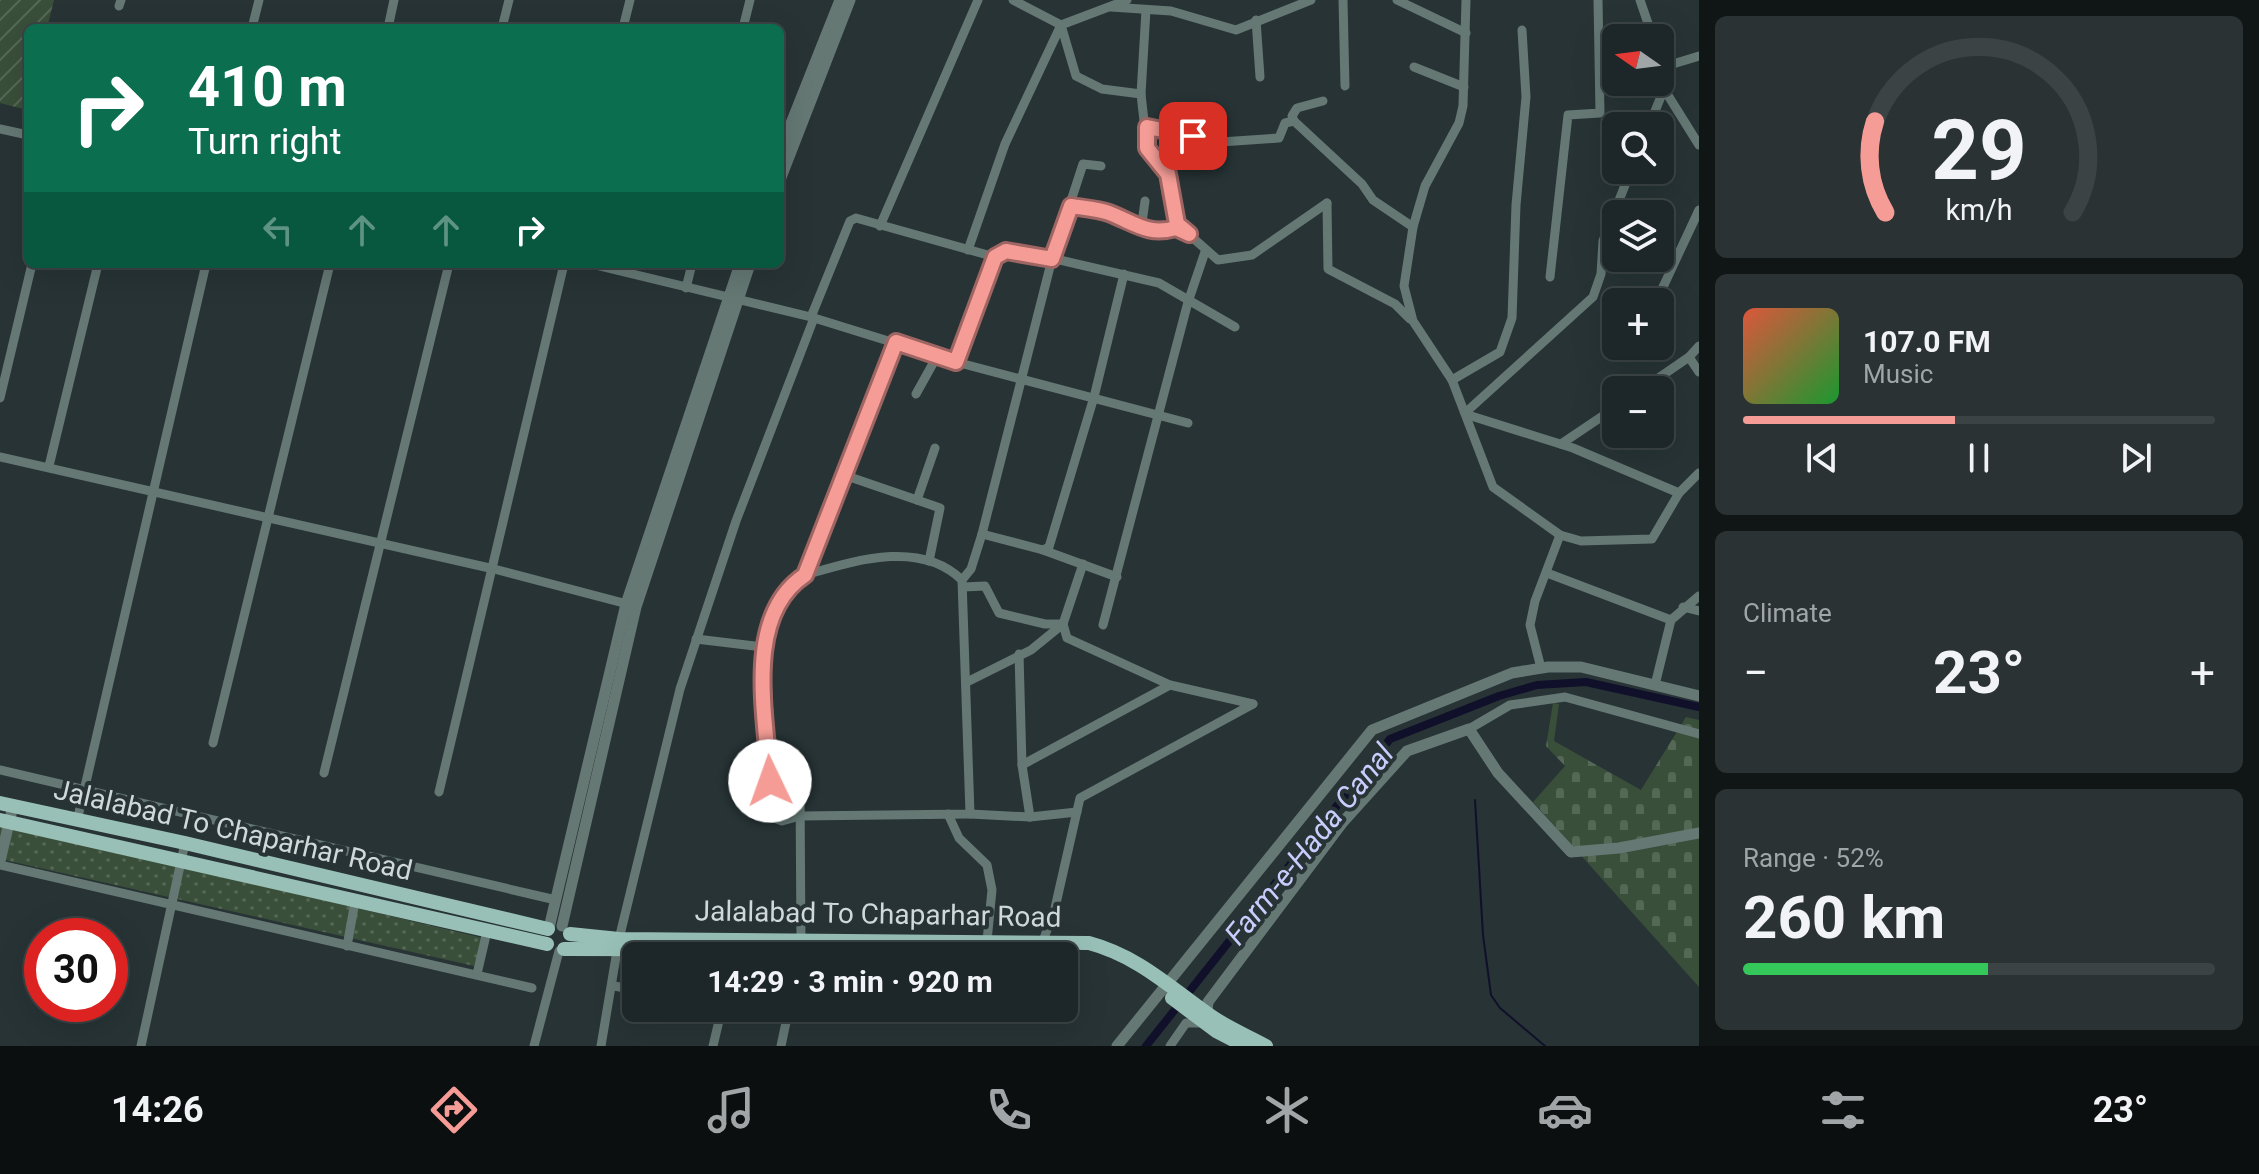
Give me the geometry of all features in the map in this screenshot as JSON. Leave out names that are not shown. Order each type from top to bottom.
[{"type":"main road","name":"Jalalabad To Chaparhar Road","points":[[6,805],[185,843],[557,937]]},
{"type":"main road","name":"Jalalabad To Chaparhar Road","points":[[5,822],[182,859],[487,931],[622,944]]},
{"type":"main road","name":"Jalalabad To Chaparhar Road","points":[[964,942],[1089,943],[1110,949],[1148,968],[1168,989]]},
{"type":"main road","name":"Jalalabad To Chaparhar Road","points":[[1078,951],[1122,963],[1168,989]]},
{"type":"main road","points":[[1168,989],[1245,1046]]},
{"type":"main road","points":[[1208,1019],[1266,1046]]},
{"type":"street","points":[[253,24],[259,0]]},
{"type":"street","points":[[389,24],[394,0]]},
{"type":"street","points":[[503,24],[509,0]]},
{"type":"street","points":[[624,24],[630,0]]},
{"type":"street","points":[[744,24],[750,0]]},
{"type":"street","points":[[784,141],[840,0]]},
{"type":"street","points":[[784,170],[850,0]]},
{"type":"street","points":[[880,226],[978,0]]},
{"type":"street","points":[[1013,0],[1061,25],[1076,76],[1102,89],[1141,94]]},
{"type":"street","points":[[1111,7],[1126,0]]},
{"type":"street","points":[[968,250],[1005,144],[1061,25],[1095,5],[1171,11],[1227,30],[1236,30],[1311,0]]},
{"type":"street","points":[[1343,0],[1345,86]]},
{"type":"street","points":[[1397,0],[1466,33]]},
{"type":"street","points":[[1413,321],[1404,286],[1413,227],[1425,186],[1459,123],[1464,87],[1466,0]]},
{"type":"street","points":[[1550,277],[1568,115],[1600,113],[1598,0]]},
{"type":"street","points":[[1640,0],[1648,24]]},
{"type":"street","points":[[1146,10],[1141,94],[1147,148],[1168,174],[1177,224],[1205,252],[1218,260],[1252,255],[1327,203],[1328,269],[1395,304],[1413,321],[1452,380],[1493,487],[1560,535],[1581,541],[1652,539],[1679,493],[1699,473]]},
{"type":"street","points":[[1256,20],[1260,77]]},
{"type":"street","points":[[1452,380],[1500,352],[1512,318],[1516,205],[1526,97],[1522,30]]},
{"type":"street","points":[[1674,60],[1699,56]]},
{"type":"street","points":[[1414,67],[1464,87]]},
{"type":"street","points":[[1668,96],[1699,145]]},
{"type":"street","points":[[1323,101],[1297,108],[1292,116],[1294,121],[1362,184],[1373,200],[1413,227]]},
{"type":"street","points":[[1147,127],[1184,133],[1193,136],[1195,143],[1206,143],[1279,138],[1285,123],[1294,121]]},
{"type":"street","points":[[0,129],[24,134]]},
{"type":"street","points":[[970,814],[962,584],[971,569],[982,534],[1052,259],[1083,164],[1101,166]]},
{"type":"street","points":[[1467,414],[1593,297],[1601,274],[1603,241],[1625,184]]},
{"type":"street","points":[[1141,230],[1145,201]]},
{"type":"street","points":[[1071,206],[1107,212],[1141,230],[1162,232],[1176,228],[1189,234]]},
{"type":"street","points":[[1663,288],[1699,210]]},
{"type":"street","points":[[601,1046],[619,944],[680,689],[736,521],[850,221],[856,218],[995,257]]},
{"type":"street","points":[[956,362],[995,257],[1006,251],[1159,283],[1235,327]]},
{"type":"street","points":[[1103,625],[1188,302],[1205,252]]},
{"type":"street","points":[[0,398],[31,268]]},
{"type":"street","points":[[49,466],[97,268]]},
{"type":"street","points":[[77,821],[205,268]]},
{"type":"street","points":[[213,743],[329,268]]},
{"type":"street","points":[[324,773],[448,268]]},
{"type":"street","points":[[439,792],[563,268]]},
{"type":"street","points":[[607,268],[812,317],[1021,381],[1161,413],[1188,423]]},
{"type":"street","points":[[686,288],[691,268]]},
{"type":"street","points":[[557,937],[556,900],[631,605],[733,299],[739,268]]},
{"type":"street","points":[[733,299],[748,268]]},
{"type":"street","points":[[1043,550],[1049,547],[1094,397],[1124,274]]},
{"type":"street","points":[[896,342],[841,474],[805,575],[774,607],[763,647],[771,813],[782,821],[800,816],[970,814],[1030,817],[1077,812]]},
{"type":"street","points":[[1661,376],[1699,346]]},
{"type":"street","points":[[1689,357],[1699,372]]},
{"type":"street","points":[[916,394],[936,358],[956,362]]},
{"type":"street","points":[[1467,414],[1561,444],[1679,493]]},
{"type":"street","points":[[1561,444],[1602,416]]},
{"type":"street","points":[[917,500],[935,448]]},
{"type":"street","points":[[0,457],[494,569],[631,605]]},
{"type":"street","points":[[841,474],[940,508],[929,561]]},
{"type":"street","points":[[982,534],[1043,550],[1117,577]]},
{"type":"street","points":[[1541,668],[1530,625],[1535,601],[1560,535]]},
{"type":"street","points":[[805,575],[874,556],[929,561],[949,567],[962,584],[985,586],[999,613],[1045,624],[1063,624]]},
{"type":"street","points":[[967,682],[1031,650],[1063,624],[1083,564]]},
{"type":"street","points":[[1547,573],[1671,620]]},
{"type":"street","points":[[1655,685],[1671,620],[1699,596]]},
{"type":"street","points":[[534,1046],[631,605]]},
{"type":"street","points":[[1683,607],[1699,611]]},
{"type":"street","points":[[1043,941],[1055,908],[1080,798],[1253,704],[1170,685],[1067,638],[1063,624]]},
{"type":"street","points":[[696,639],[763,647]]},
{"type":"street","points":[[1019,654],[1022,765],[1030,817]]},
{"type":"street","points":[[1117,1046],[1168,989],[1372,730],[1512,673],[1541,668],[1581,667],[1699,696]]},
{"type":"street","points":[[1022,765],[1170,685]]},
{"type":"street","points":[[1170,1046],[1186,1023],[1208,1019],[1208,1002],[1343,822],[1407,751],[1469,729],[1510,705],[1565,697],[1699,734]]},
{"type":"street","points":[[1469,729],[1498,773],[1571,852],[1619,848],[1699,833]]},
{"type":"street","points":[[0,770],[556,900]]},
{"type":"street","points":[[800,786],[801,942]]},
{"type":"street","points":[[6,805],[0,863],[532,988]]},
{"type":"street","points":[[948,814],[959,838],[987,865],[992,890],[987,941]]},
{"type":"street","points":[[141,1046],[185,843]]},
{"type":"street","points":[[347,946],[355,902]]},
{"type":"street","points":[[477,974],[487,931]]},
{"type":"street","points":[[614,986],[622,987]]},
{"type":"street","points":[[713,1046],[719,1022]]},
{"type":"street","points":[[781,1046],[786,1022]]},
{"type":"green space","points":[[0,0],[54,0],[48,24],[24,24],[24,109],[0,103]]},
{"type":"green space","points":[[1553,703],[1559,704],[1554,741],[1641,790],[1686,717],[1699,720],[1699,987],[1533,802],[1565,766],[1546,746]]},
{"type":"green space","points":[[0,823],[483,938],[474,966],[0,859]]},
{"type":"waterway","name":"Farm-e-Hada Canal","points":[[1146,1046],[1390,739],[1499,696],[1537,685],[1586,682],[1699,707]]},
{"type":"waterway","points":[[1475,800],[1483,935],[1491,995],[1500,1008],[1545,1046]]},
{"type":"route","points":[[770,781],[763,647],[769,617],[779,599],[805,575],[841,474],[896,342],[956,362],[995,257],[1006,251],[1021,251],[1052,259],[1071,206],[1107,212],[1141,230],[1162,232],[1176,228],[1189,234],[1177,224],[1178,215],[1168,174],[1147,148],[1147,127],[1193,136]]}]
